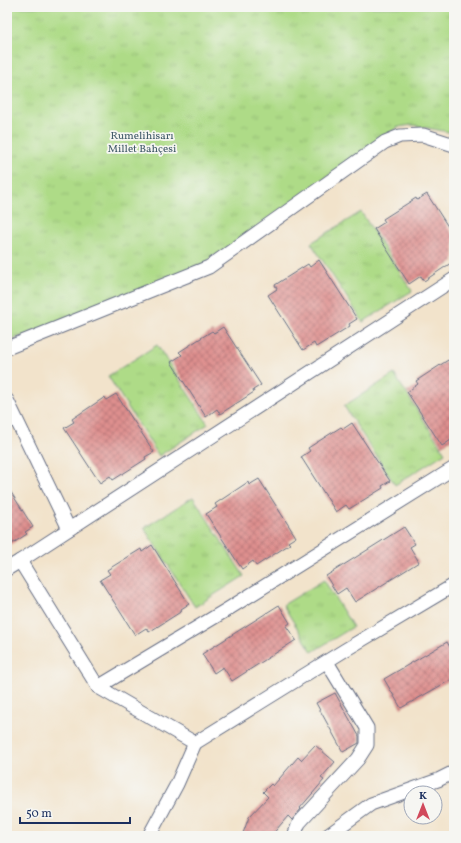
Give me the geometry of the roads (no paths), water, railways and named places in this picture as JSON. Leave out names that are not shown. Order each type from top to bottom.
[{"type":"street","points":[[7,348],[209,267],[385,142],[400,136],[423,135],[454,145]]},
{"type":"street","points":[[7,569],[454,279]]},
{"type":"street","points":[[7,400],[69,529]]},
{"type":"street","points":[[98,687],[228,609],[454,468]]},
{"type":"street","points":[[20,561],[98,687],[195,743]]},
{"type":"street","points":[[149,836],[177,784],[195,743],[454,585]]},
{"type":"street","points":[[294,836],[299,823],[358,759],[366,745],[367,728],[327,662]]},
{"type":"street","points":[[327,836],[371,804],[438,780],[454,772]]},
{"type":"park label","name":"Rumelihisarı Millet Bahçesi","points":[[142,141]]}]
